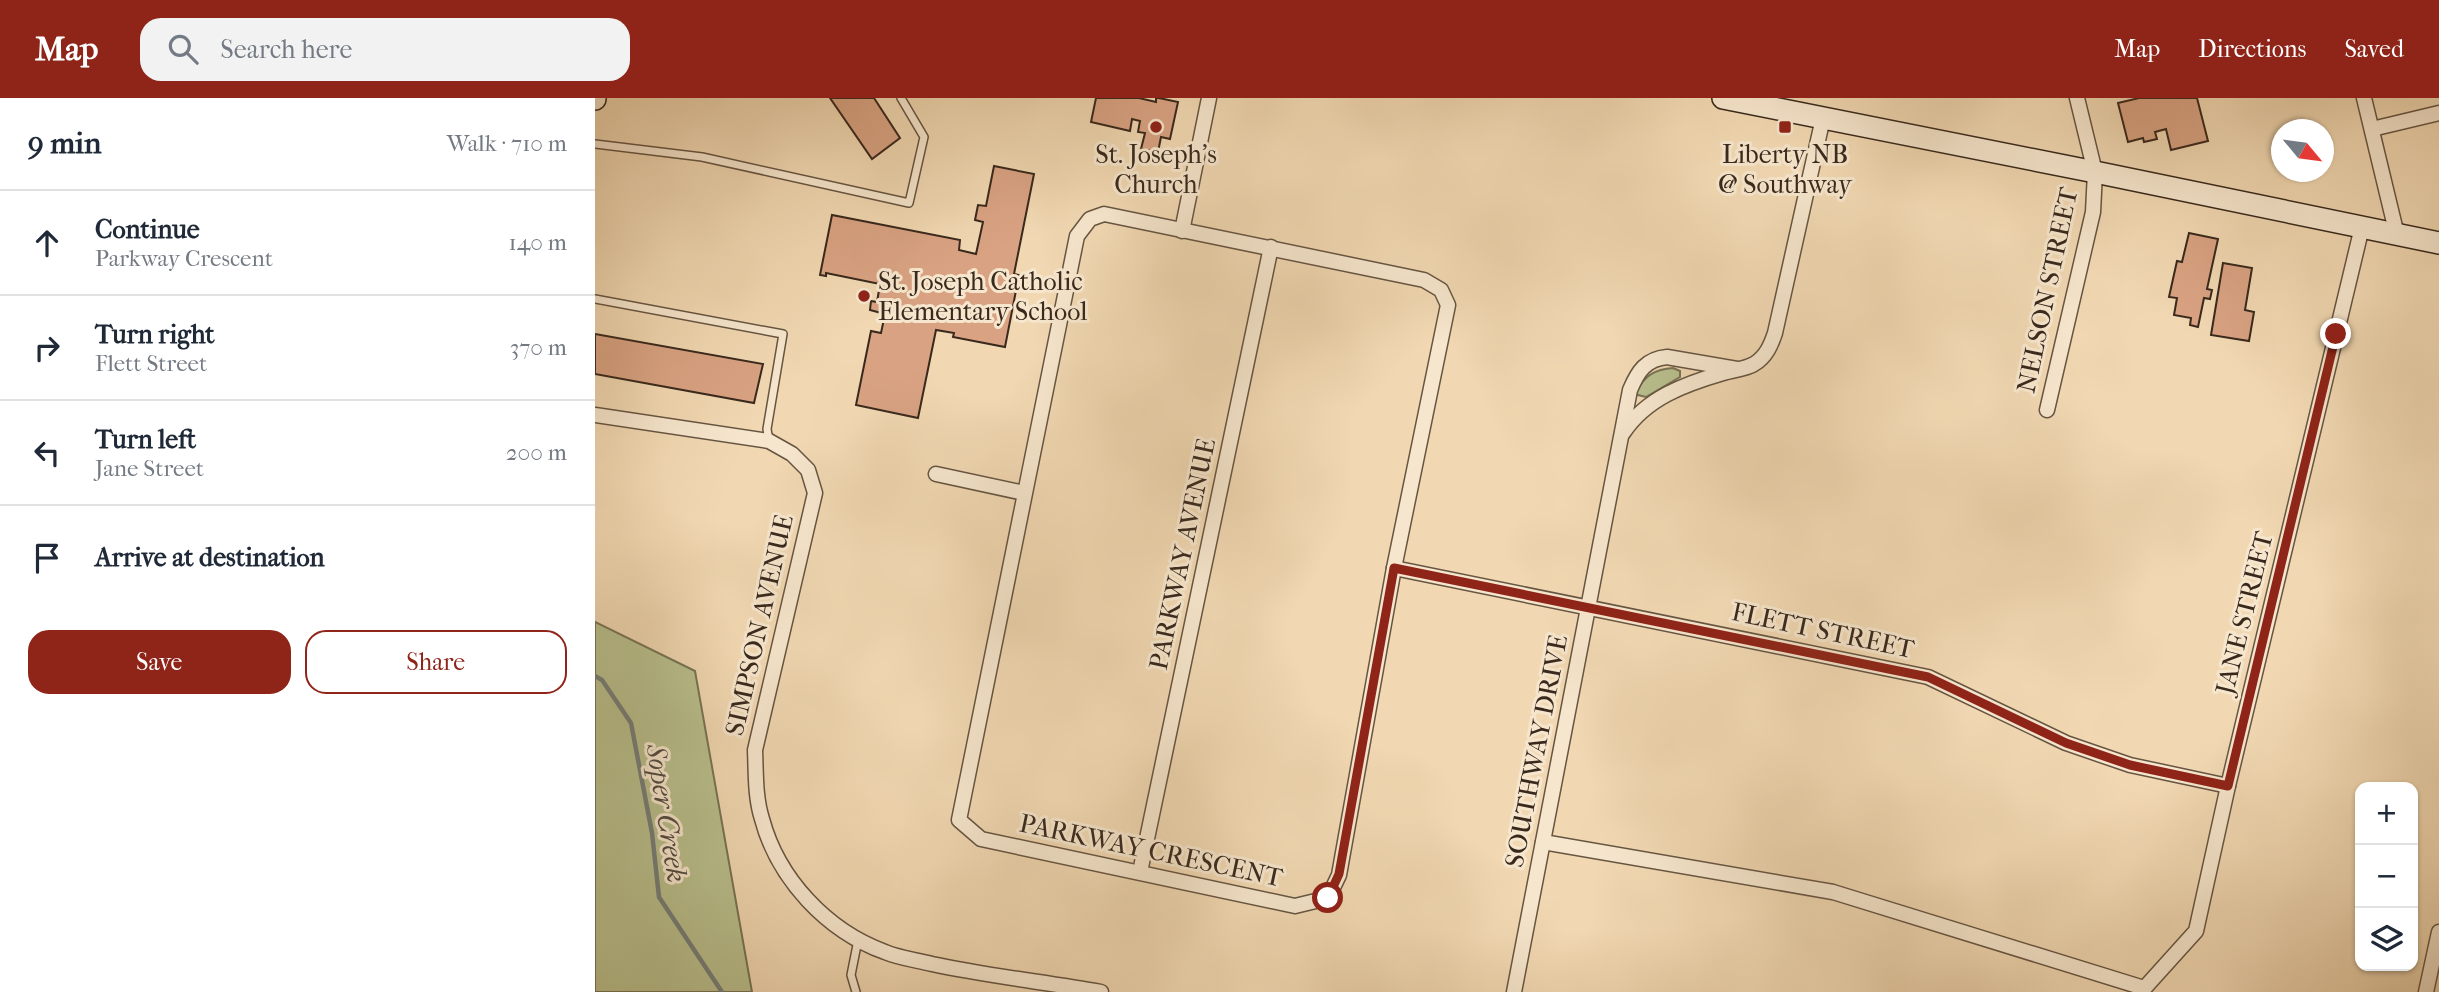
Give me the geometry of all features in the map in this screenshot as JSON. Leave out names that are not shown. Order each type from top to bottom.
[{"type":"main road","points":[[1723,98],[2439,243]]},
{"type":"street","points":[[1182,230],[1209,98]]},
{"type":"street","name":"NELSON STREET","points":[[2047,410],[2093,212],[2095,172],[2077,98]]},
{"type":"street","points":[[2364,98],[2397,236]]},
{"type":"street","points":[[2372,129],[2439,113]]},
{"type":"street","name":"SOUTHWAY DRIVE","points":[[1621,437],[1638,414],[1673,390],[1693,381],[1754,364],[1763,356],[1775,333],[1822,118]]},
{"type":"street","name":"PARKWAY CRESCENT","points":[[1104,214],[1182,230],[1424,280],[1441,290],[1448,305],[1394,568],[1339,874],[1328,898],[1295,906],[982,839],[959,820],[1077,236],[1090,219],[1104,214]]},
{"type":"street","name":"JANE STREET","points":[[2143,990],[2196,931],[2228,786],[2362,227]]},
{"type":"street","name":"PARKWAY AVENUE","points":[[1140,872],[1271,247]]},
{"type":"street","name":"SOUTHWAY DRIVE","points":[[1514,992],[1630,390],[1641,368],[1650,361],[1667,357],[1737,369]]},
{"type":"street","name":"SIMPSON AVENUE","points":[[595,415],[769,441],[792,454],[808,470],[815,493],[755,750],[756,785],[762,819],[778,859],[796,888],[827,919],[857,940],[886,953],[978,974],[1101,992]]},
{"type":"street","points":[[936,474],[1024,493]]},
{"type":"street","name":"FLETT STREET","points":[[1394,568],[1928,677],[2066,743],[2130,765],[2228,786]]},
{"type":"street","points":[[1543,842],[1833,892],[2143,990]]},
{"type":"street","points":[[2426,992],[2439,932]]},
{"type":"lane","points":[[595,144],[702,157],[909,203],[924,137],[901,98]]},
{"type":"lane","points":[[595,299],[783,334],[767,429],[769,441]]},
{"type":"lane","points":[[856,992],[851,975],[857,940]]},
{"type":"green space","points":[[1673,368],[1680,371],[1680,377],[1646,397],[1638,395],[1636,392],[1646,378],[1655,372]]},
{"type":"green space","points":[[595,622],[695,671],[752,992],[595,992]]},
{"type":"building","points":[[830,98],[874,98],[900,138],[872,159]]},
{"type":"building","name":"St. Joseph's Church","points":[[1096,98],[1139,98],[1156,102],[1156,98],[1159,98],[1178,102],[1170,139],[1161,137],[1158,152],[1141,149],[1145,133],[1138,132],[1140,121],[1132,119],[1130,131],[1091,122]]},
{"type":"building","points":[[2139,98],[2197,98],[2208,141],[2171,150],[2166,129],[2155,132],[2157,139],[2144,142],[2143,138],[2128,142],[2118,103]]},
{"type":"building","points":[[994,166],[1034,174],[1014,274],[1019,275],[1005,347],[953,337],[954,333],[936,330],[918,418],[856,405],[871,331],[881,333],[885,314],[870,310],[871,301],[877,302],[880,284],[826,273],[826,276],[820,275],[832,215],[960,240],[959,250],[976,254],[983,222],[975,220],[978,205],[986,206]]},
{"type":"building","points":[[2189,233],[2218,239],[2207,289],[2212,290],[2210,299],[2204,298],[2198,327],[2190,325],[2191,318],[2174,315],[2177,298],[2169,297],[2177,261],[2182,262]]},
{"type":"building","points":[[2223,263],[2252,268],[2245,310],[2254,312],[2249,341],[2211,335]]},
{"type":"building","points":[[595,334],[763,364],[754,403],[595,374]]},
{"type":"waterway","name":"Soper Creek","points":[[595,676],[602,680],[631,723],[652,833],[659,897],[722,992]]},
{"type":"place","name":"St. Joseph's Church","points":[[1156,127]]},
{"type":"place","name":"Liberty NB @ Southway","points":[[1785,127]]},
{"type":"place","name":"St. Joseph Catholic Elementary School","points":[[864,296]]},
{"type":"route","points":[[1328,898],[1339,874],[1394,568],[1928,677],[2066,743],[2130,765],[2228,786],[2336,334]]}]
